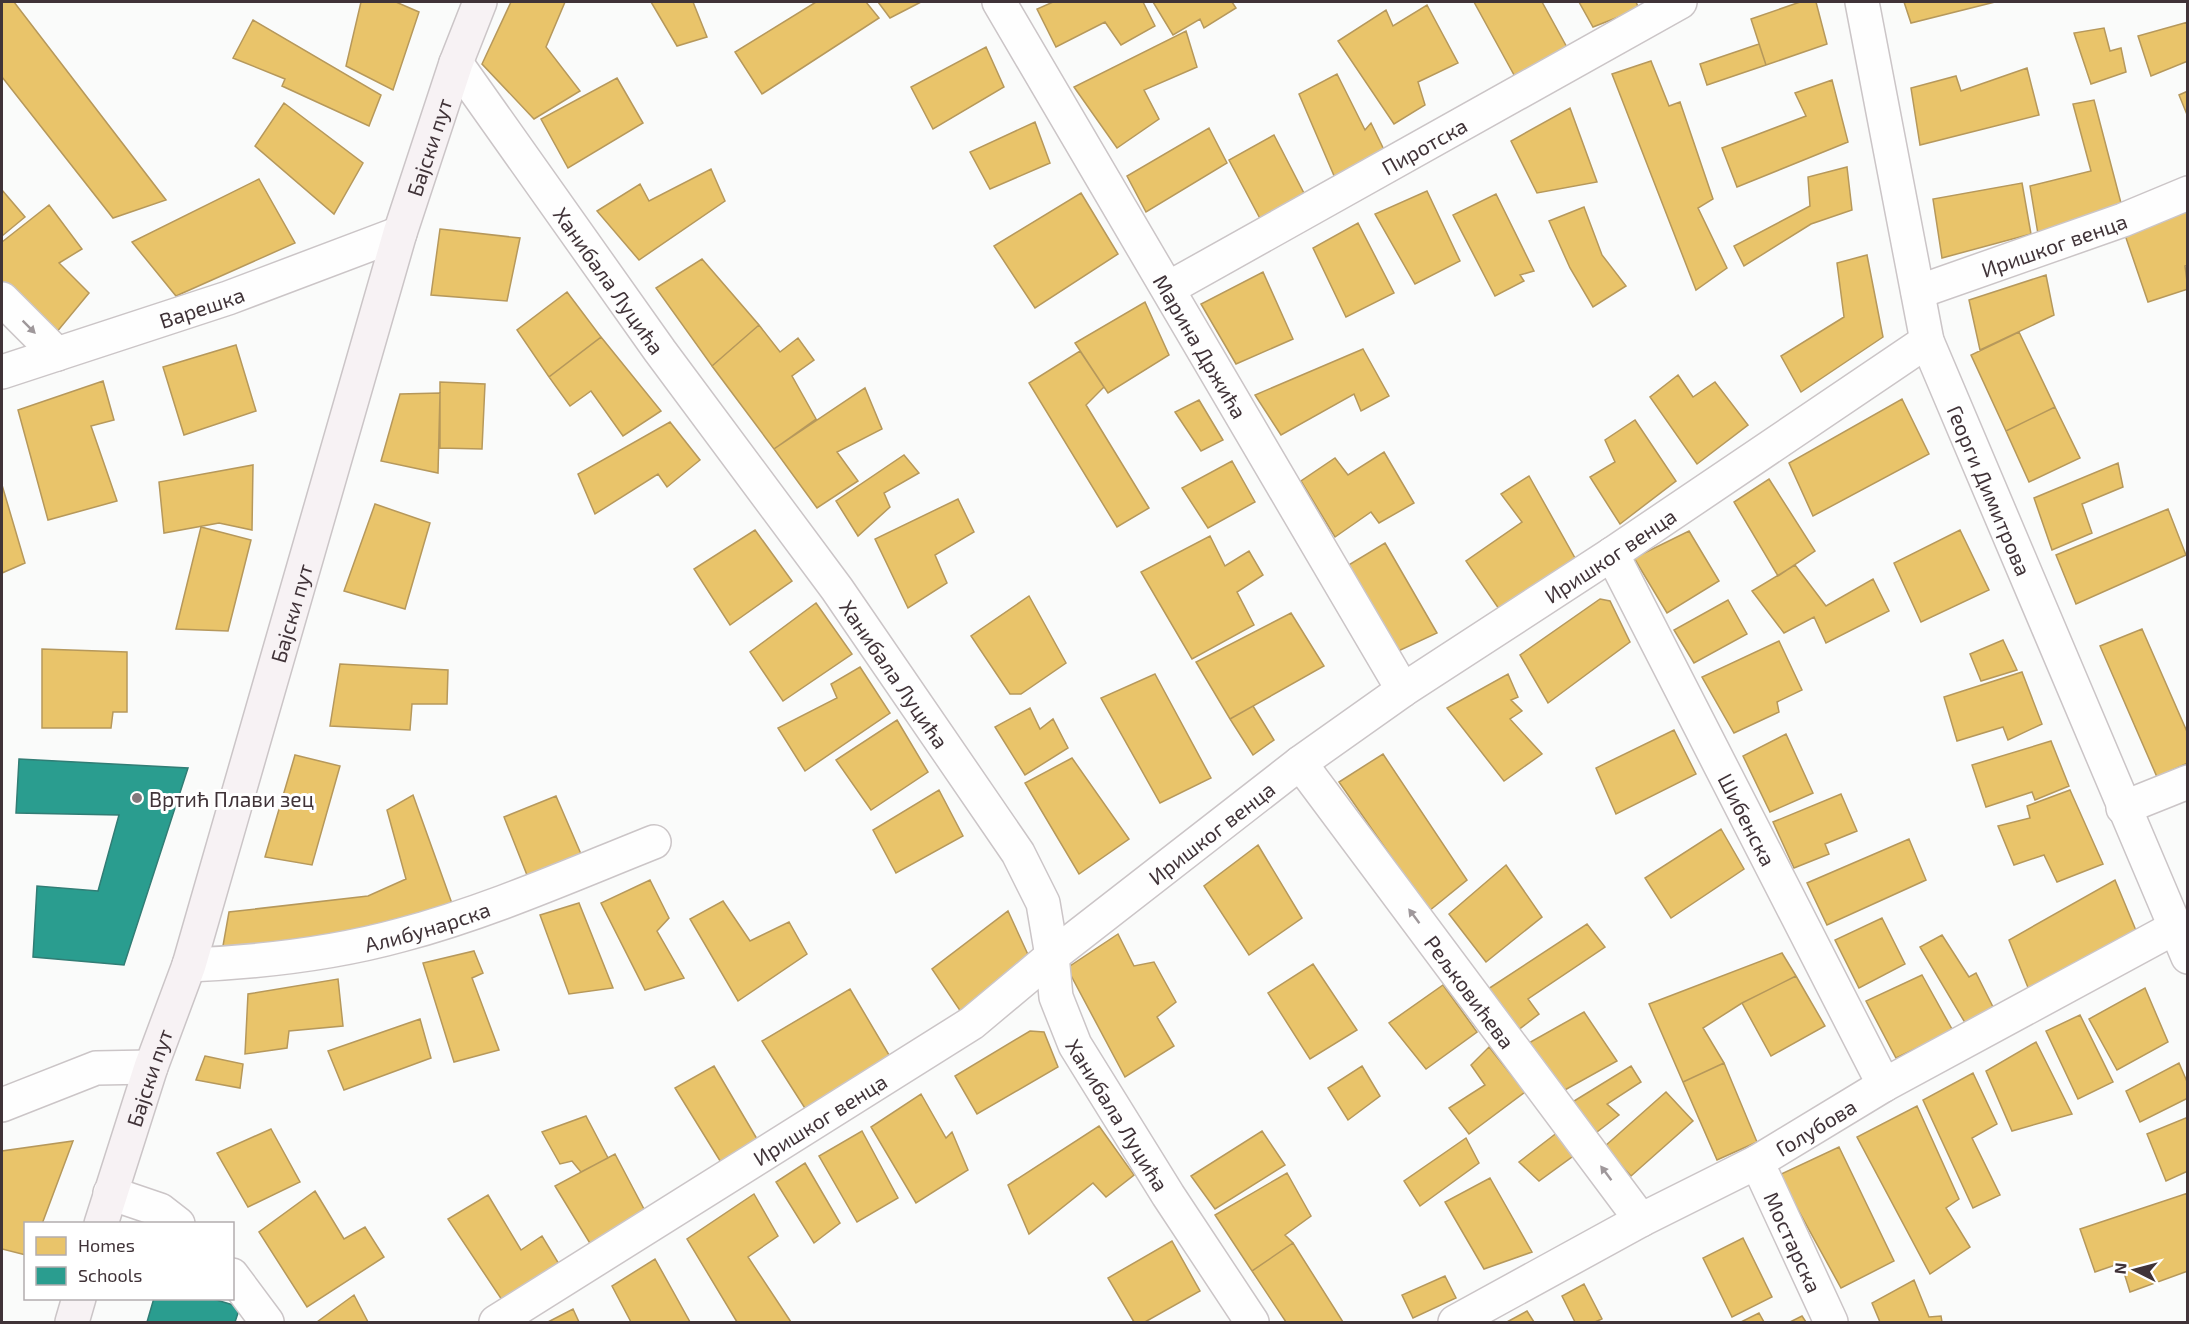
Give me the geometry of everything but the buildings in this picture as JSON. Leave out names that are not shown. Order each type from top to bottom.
[{"type":"street","name":"Бајски пут","points":[[106,1208],[151,1067],[189,965],[400,233],[456,63],[480,2]]},
{"type":"street","name":"Марина Држића","points":[[999,2],[1169,288],[1402,690]]},
{"type":"street","name":"Пиротска","points":[[1169,288],[1680,2]]},
{"type":"street","name":"Георги Димитрова","points":[[1862,2],[1927,341],[2187,957]]},
{"type":"street","name":"Ханибала Луцића","points":[[456,63],[660,351],[837,590],[1018,853],[1043,903],[1056,997],[1075,1045],[1168,1195],[1252,1323]]},
{"type":"street","name":"Иришког венца","points":[[1918,292],[2123,220],[2187,193]]},
{"type":"street","name":"Варешка","points":[[2,372],[228,298],[400,233]]},
{"type":"street","points":[[2,299],[57,354]]},
{"type":"street","name":"Иришког венца","points":[[495,1323],[972,1023],[1052,956],[1300,763],[1402,690],[1612,554],[1927,341]]},
{"type":"street","name":"Шибенска","points":[[1612,554],[1884,1085]]},
{"type":"street","name":"Рељковићева","points":[[1300,763],[1641,1220]]},
{"type":"street","points":[[2123,808],[2187,782]]},
{"type":"street","name":"Алибунарска","points":[[189,965],[308,955],[401,935],[500,903],[654,842]]},
{"type":"street","name":"Голубова","points":[[1455,1323],[1641,1220],[1757,1162],[1884,1085],[2174,928]]},
{"type":"street","points":[[2,1105],[96,1068],[151,1067]]},
{"type":"street","name":"Мостарска","points":[[1757,1162],[1832,1323]]},
{"type":"street","points":[[106,1208],[160,1210],[175,1222]]},
{"type":"street","points":[[234,1278],[267,1323]]},
{"type":"street","points":[[72,1323],[79,1300]]},
{"type":"place","name":"Вртић Плави зец","points":[[137,798]]}]
